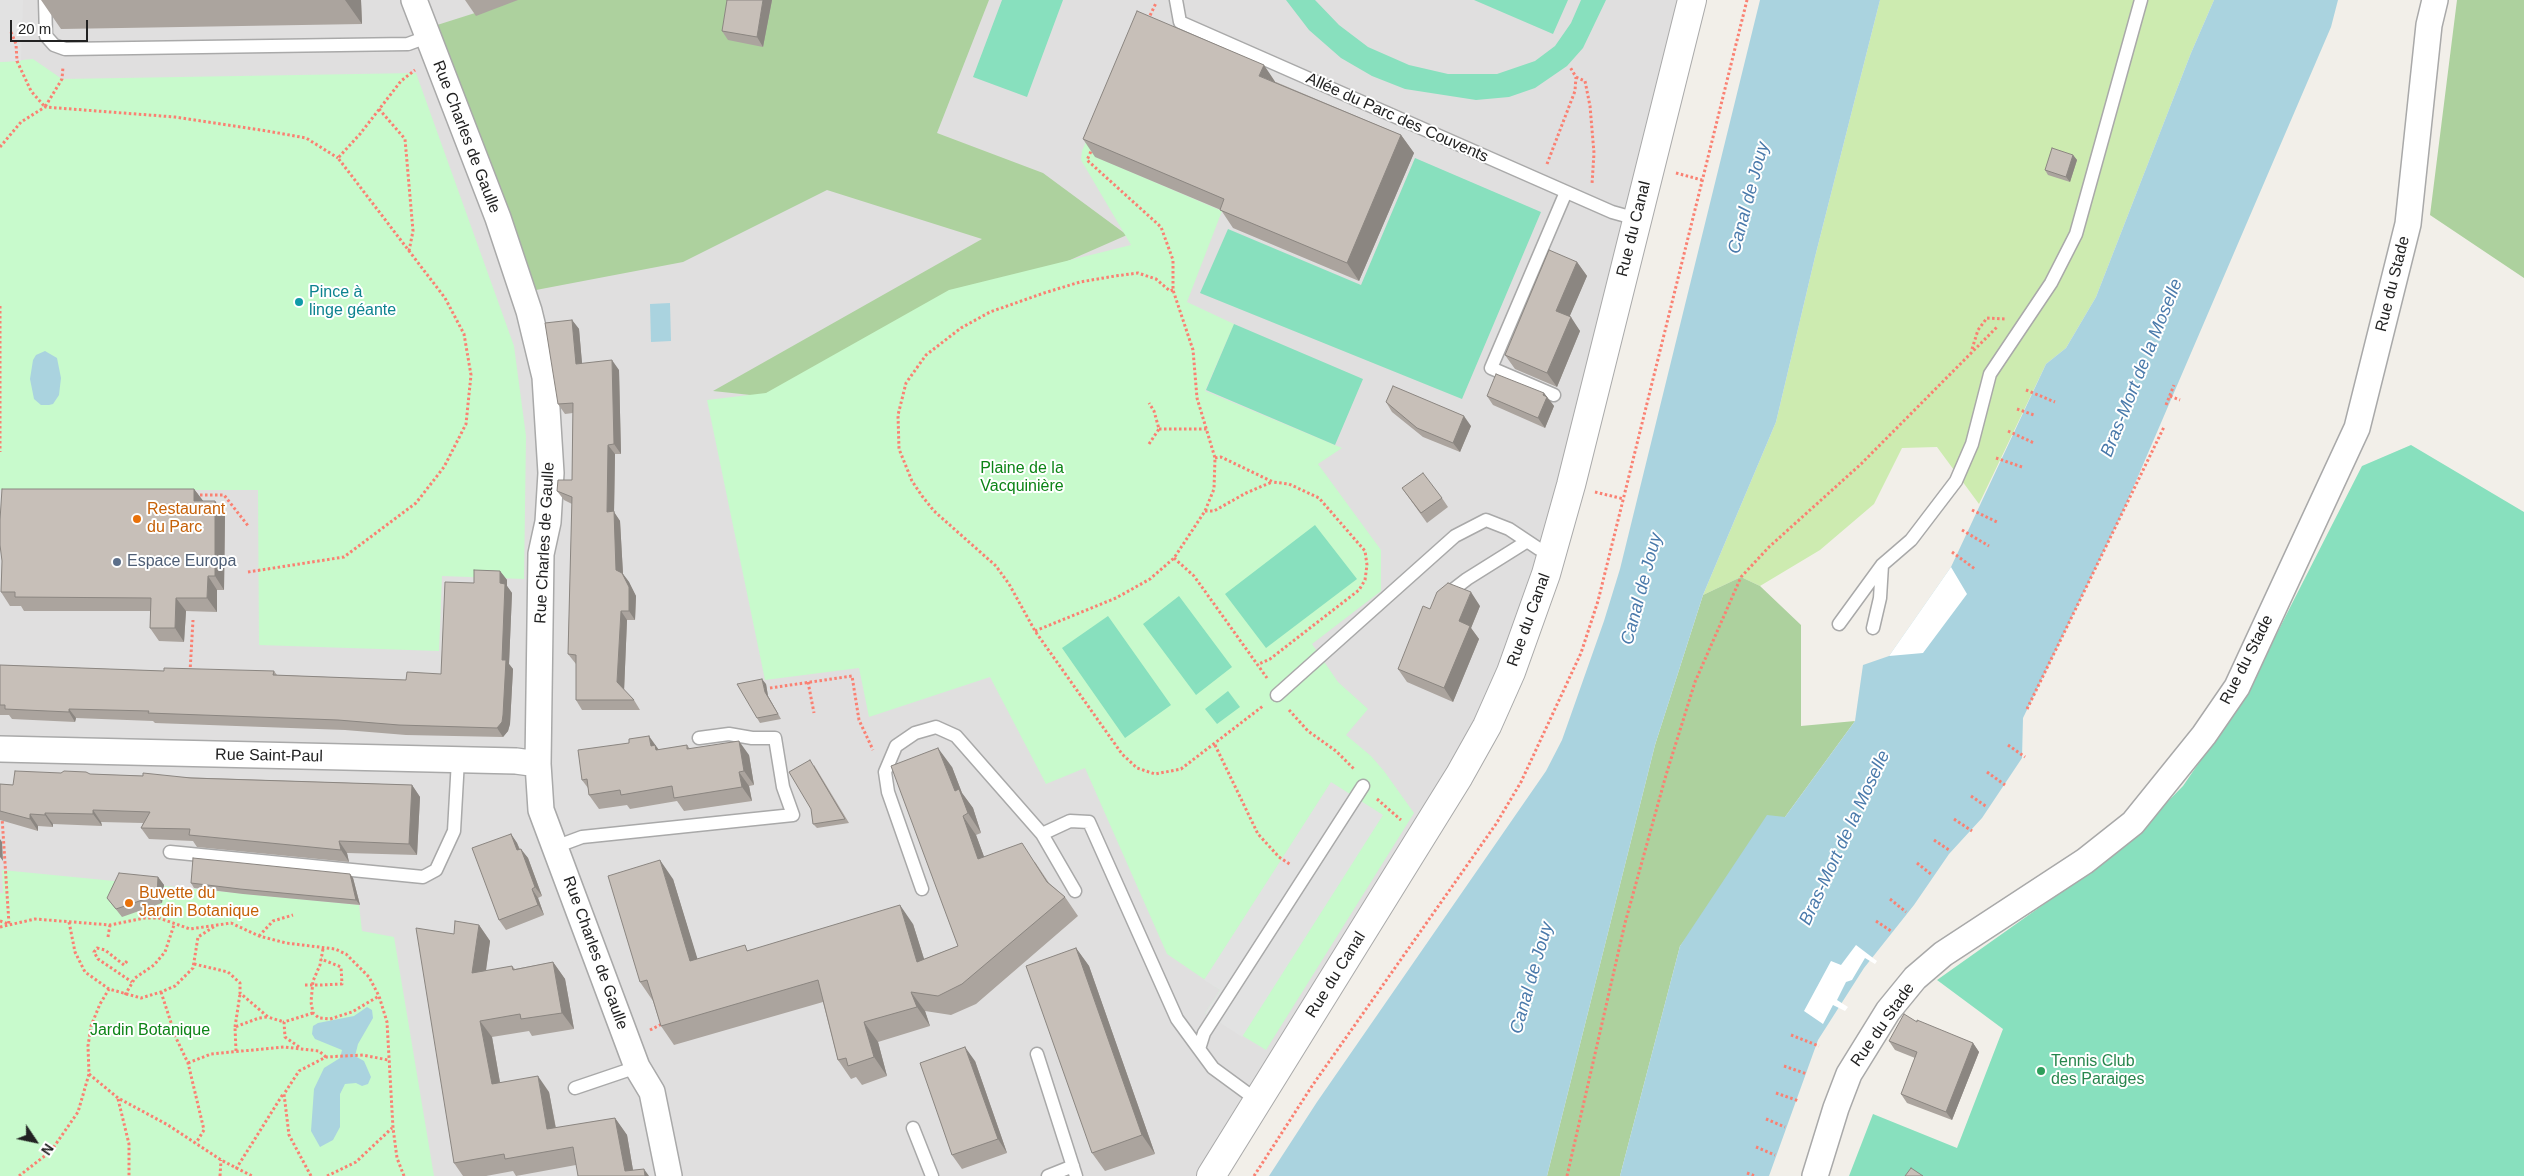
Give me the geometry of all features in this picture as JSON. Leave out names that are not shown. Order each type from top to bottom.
[{"type":"street","name":"Rue Charles de Gaulle","points":[[414,0],[501,227],[529,310],[545,378],[551,473],[548,522],[541,554],[538,764],[541,810],[637,1067],[652,1092],[669,1176]]},
{"type":"street","name":"Rue du Canal","points":[[1211,1176],[1422,836],[1487,726],[1511,672],[1552,552],[1692,0]]},
{"type":"street","name":"Rue du Stade","points":[[1815,1176],[1836,1108],[1849,1074],[1888,1011],[1915,978],[1943,954],[2085,861],[2133,823],[2204,735],[2237,686],[2357,428],[2408,224],[2429,25],[2435,0]]},
{"type":"street","name":"Rue Saint-Paul","points":[[0,749],[516,761],[538,764]]},
{"type":"lane","points":[[45,0],[46,36],[54,45],[64,49],[408,44],[427,38]]},
{"type":"lane","name":"Allée du Parc des Couvents","points":[[1176,0],[1180,22],[1587,202],[1637,219]]},
{"type":"lane","points":[[1839,624],[1882,565],[1911,540],[1956,480],[1972,444],[1990,374],[2051,283],[2076,234],[2141,0]]},
{"type":"lane","points":[[1554,395],[1491,368],[1566,192]]},
{"type":"lane","points":[[1277,695],[1455,536],[1486,520],[1509,530],[1538,549],[1552,552]]},
{"type":"lane","points":[[1432,606],[1467,579],[1526,542]]},
{"type":"lane","points":[[1873,628],[1880,598],[1882,565]]},
{"type":"lane","points":[[922,889],[888,792],[884,772],[896,746],[915,733],[936,727],[956,736],[1042,834],[1075,891]]},
{"type":"lane","points":[[555,846],[582,838],[793,815],[783,787],[775,738],[752,738],[730,734],[699,738]]},
{"type":"lane","points":[[170,852],[423,877],[436,870],[454,831],[458,760]]},
{"type":"lane","points":[[1199,1049],[1204,1033],[1363,786]]},
{"type":"lane","points":[[1042,834],[1070,821],[1089,822],[1177,1019],[1213,1068],[1258,1101]]},
{"type":"lane","points":[[1037,1054],[1074,1171],[1048,1176]]},
{"type":"lane","points":[[575,1088],[637,1067]]},
{"type":"lane","points":[[913,1128],[932,1176]]},
{"type":"path","points":[[1146,27],[1157,0]]},
{"type":"path","points":[[11,32],[16,44],[17,62],[31,92],[45,107],[175,118],[276,132],[306,138],[338,158],[445,298],[464,334],[471,375],[466,424],[444,467],[416,503],[344,557],[248,572]]},
{"type":"path","points":[[0,146],[21,122],[45,107],[62,79],[64,49]]},
{"type":"path","points":[[1542,182],[1575,91],[1576,77],[1570,67]]},
{"type":"path","points":[[1576,77],[1585,81],[1590,106],[1593,180],[1587,202]]},
{"type":"path","points":[[338,158],[360,134],[401,81]]},
{"type":"path","points":[[379,110],[405,139],[413,231],[409,251]]},
{"type":"path","points":[[1035,631],[1116,598],[1150,579],[1174,558],[1205,511],[1214,489],[1215,458],[1208,429],[1197,398],[1193,350],[1173,290],[1173,260],[1161,226],[1087,160],[1095,142]]},
{"type":"path","points":[[1173,290],[1165,289],[1156,279],[1138,272],[1080,282],[990,312],[961,328],[926,355],[906,383],[898,415],[897,434],[899,449],[912,481],[934,511],[996,566],[1009,584],[1035,631],[1122,754],[1137,768],[1155,774],[1181,769],[1215,745],[1277,695]]},
{"type":"path","points":[[0,306],[0,452]]},
{"type":"path","points":[[1567,1176],[1625,923],[1666,775],[1695,682],[1741,577],[1769,547],[1861,464],[1972,350],[2006,319],[2034,306]]},
{"type":"path","points":[[1972,350],[1978,330],[1987,318],[2006,319]]},
{"type":"path","points":[[2166,405],[2174,385]]},
{"type":"path","points":[[2026,390],[2055,402]]},
{"type":"path","points":[[2170,396],[2180,400]]},
{"type":"path","points":[[1149,444],[1159,429],[1150,403]]},
{"type":"path","points":[[2017,409],[2034,416]]},
{"type":"path","points":[[2027,709],[2164,427]]},
{"type":"path","points":[[1159,429],[1208,429]]},
{"type":"path","points":[[2008,431],[2034,443]]},
{"type":"path","points":[[1215,458],[1222,457],[1273,482],[1289,484],[1319,498],[1328,505],[1365,551],[1367,565],[1365,580],[1359,590],[1270,659],[1259,664]]},
{"type":"path","points":[[1996,458],[2022,467]]},
{"type":"path","points":[[2137,481],[2144,484]]},
{"type":"path","points":[[1205,511],[1214,511],[1246,493],[1273,482]]},
{"type":"path","points":[[185,495],[224,495],[249,527]]},
{"type":"path","points":[[1972,510],[1999,523]]},
{"type":"path","points":[[1962,530],[1989,546]]},
{"type":"path","points":[[1952,552],[1975,569]]},
{"type":"path","points":[[1174,558],[1194,576],[1259,664],[1277,695],[1308,731],[1336,750],[1353,766],[1363,786],[1422,836]]},
{"type":"path","points":[[190,678],[193,620]]},
{"type":"path","points":[[770,688],[852,676],[859,720],[871,750],[890,757]]},
{"type":"path","points":[[808,682],[814,713]]},
{"type":"path","points":[[1215,745],[1258,834],[1280,857],[1305,875]]},
{"type":"path","points":[[2008,746],[2025,757]]},
{"type":"path","points":[[1987,772],[2005,785]]},
{"type":"path","points":[[1971,796],[1987,808]]},
{"type":"path","points":[[1,807],[9,924]]},
{"type":"path","points":[[1954,819],[1972,831]]},
{"type":"path","points":[[1934,840],[1949,850]]},
{"type":"path","points":[[1917,864],[1932,875]]},
{"type":"path","points":[[1890,899],[1906,912]]},
{"type":"path","points":[[259,936],[274,921],[293,915]]},
{"type":"path","points":[[0,927],[35,919],[110,925],[145,918],[159,918],[174,925],[190,929],[231,923],[259,936],[323,949],[335,949],[357,963],[370,977],[379,996],[387,1022],[393,1128],[398,1158],[404,1176]]},
{"type":"path","points":[[1876,920],[1890,931]]},
{"type":"path","points":[[0,921],[9,924]]},
{"type":"path","points":[[69,922],[75,952],[81,965],[95,981],[125,995],[141,998],[175,986],[193,968],[198,937],[215,926]]},
{"type":"path","points":[[108,937],[110,925]]},
{"type":"path","points":[[125,995],[132,982],[154,965],[165,952],[174,925]]},
{"type":"path","points":[[127,961],[124,965],[105,950],[97,948],[94,952],[98,959],[132,982]]},
{"type":"path","points":[[323,949],[313,981],[312,1013],[319,1018],[330,1019],[352,1012],[379,996]]},
{"type":"path","points":[[305,985],[342,984],[341,967],[321,959]]},
{"type":"path","points":[[194,964],[228,972],[240,983],[235,1028],[236,1051]]},
{"type":"path","points":[[21,1176],[51,1151],[69,1127],[82,1105],[89,1074],[88,1046],[91,1026],[100,1004],[109,989]]},
{"type":"path","points":[[162,992],[176,1038],[188,1063],[204,1130],[196,1143]]},
{"type":"path","points":[[240,993],[268,1017],[284,1022],[312,1013]]},
{"type":"path","points":[[235,1028],[259,1018],[268,1017]]},
{"type":"path","points":[[284,1022],[285,1037],[300,1048]]},
{"type":"path","points":[[647,1032],[667,1022]]},
{"type":"path","points":[[1791,1035],[1819,1046]]},
{"type":"path","points":[[188,1063],[211,1054],[284,1047],[319,1051],[326,1058]]},
{"type":"path","points":[[236,1169],[299,1071],[326,1058],[336,1056],[362,1055],[388,1060]]},
{"type":"path","points":[[1784,1066],[1807,1074]]},
{"type":"path","points":[[89,1074],[118,1098],[196,1143],[236,1169],[252,1176]]},
{"type":"path","points":[[1776,1093],[1799,1101]]},
{"type":"path","points":[[284,1094],[289,1134],[312,1176]]},
{"type":"path","points":[[118,1098],[129,1144],[129,1176]]},
{"type":"path","points":[[1766,1119],[1785,1127]]},
{"type":"path","points":[[327,1176],[356,1162],[393,1128]]},
{"type":"path","points":[[1756,1147],[1776,1155]]},
{"type":"path","points":[[220,1176],[221,1160]]},
{"type":"path","points":[[1747,1173],[1755,1176]]},
{"type":"shaded area","points":[[0,0],[1692,0],[1511,672],[1211,1176],[0,1176]]},
{"type":"shaded area","points":[[0,0],[23,0],[21,61],[0,62]]},
{"type":"shaded area","points":[[1331,782],[1383,815],[1242,1037],[1205,1013],[1220,990],[1204,980]]},
{"type":"green space","points":[[516,0],[989,0],[937,133],[1043,173],[1127,235],[760,396],[713,391],[982,239],[827,190],[683,262],[536,290],[434,26]]},
{"type":"green space","points":[[1002,0],[1063,0],[1027,97],[973,77]]},
{"type":"green space","points":[[1286,0],[1315,0],[1339,25],[1368,47],[1409,65],[1448,74],[1497,74],[1535,61],[1555,46],[1571,23],[1581,0],[1606,0],[1583,48],[1567,66],[1535,88],[1509,97],[1476,100],[1405,89],[1372,76],[1341,58],[1309,30]]},
{"type":"green space","points":[[1474,0],[1568,0],[1553,34]]},
{"type":"green space","points":[[1880,0],[2214,0],[2191,53],[2096,297],[2066,348],[2046,364],[1979,504],[1937,447],[1902,448],[1874,504],[1820,550],[1760,586],[1741,577],[1703,595],[1776,422],[1815,257]]},
{"type":"green space","points":[[2457,0],[2524,0],[2524,278],[2430,215]]},
{"type":"green space","name":"Plaine de la Vacquinière","points":[[1135,23],[1096,157],[1222,211],[1187,302],[1234,324],[1205,391],[1342,448],[1318,464],[1381,550],[1381,591],[1312,644],[1338,682],[1368,709],[1346,735],[1371,756],[1414,813],[1266,1050],[1205,1013],[1220,990],[1167,954],[1085,768],[1046,784],[990,677],[869,717],[859,668],[765,680],[707,400],[766,393],[949,290],[1131,245],[1081,160],[1082,151]]},
{"type":"green space","points":[[33,59],[62,79],[416,73],[514,346],[526,436],[524,579],[442,576],[439,651],[259,645],[258,490],[0,490],[0,62]]},
{"type":"green space","points":[[1415,158],[1541,212],[1462,399],[1200,293],[1228,229],[1361,285]]},
{"type":"green space","points":[[1234,324],[1363,379],[1335,445],[1206,390]]},
{"type":"green space","points":[[2411,445],[2524,512],[2524,1176],[1849,1176],[1873,1114],[1957,1148],[2003,1029],[1937,980],[2119,851],[2183,786],[2246,694],[2362,466]]},
{"type":"green space","points":[[1315,525],[1357,579],[1266,648],[1225,594]]},
{"type":"green space","points":[[1741,577],[1760,586],[1801,625],[1801,726],[1855,721],[1785,817],[1680,946],[1620,1176],[1547,1176],[1655,745],[1703,595]]},
{"type":"green space","points":[[1179,596],[1232,667],[1196,695],[1143,624]]},
{"type":"green space","points":[[1108,616],[1171,705],[1125,738],[1062,648]]},
{"type":"green space","points":[[1228,691],[1240,707],[1217,724],[1205,709]]},
{"type":"green space","name":"Jardin Botanique","points":[[2,870],[359,905],[362,931],[394,937],[434,1176],[0,1176],[0,893],[3,893]]},
{"type":"water","name":"Canal de Jouy","points":[[1760,0],[1880,0],[1815,257],[1776,422],[1703,595],[1655,745],[1547,1176],[1269,1176],[1317,1102],[1546,771],[1562,740],[1604,621],[1620,569]]},
{"type":"water","name":"Bras-Mort de la Moselle","points":[[2214,0],[2338,0],[2331,27],[2124,509],[2023,718],[2022,758],[1982,818],[1949,854],[1914,905],[1864,968],[1818,1040],[1769,1176],[1620,1176],[1680,946],[1767,815],[1785,817],[1855,721],[1863,665],[1889,656],[1951,567],[2046,364],[2066,348],[2096,297],[2191,53]]},
{"type":"water","points":[[670,303],[671,341],[651,342],[650,304]]},
{"type":"water","points":[[45,351],[57,358],[61,378],[59,395],[53,404],[41,405],[34,399],[30,379],[33,360],[36,355]]},
{"type":"water","points":[[367,1007],[372,1010],[373,1018],[358,1044],[355,1056],[364,1061],[371,1077],[368,1084],[362,1086],[356,1083],[345,1084],[340,1094],[340,1127],[333,1140],[320,1147],[311,1131],[314,1089],[324,1068],[340,1058],[342,1050],[315,1039],[312,1034],[313,1026],[318,1023],[354,1016]]},
{"type":"pier","points":[[1951,567],[1967,594],[1923,653],[1889,656]]},
{"type":"pier","points":[[1856,945],[1877,961],[1875,964],[1865,958],[1852,980],[1846,982],[1837,1000],[1848,1007],[1845,1011],[1833,1005],[1823,1024],[1804,1011],[1831,961],[1841,965]]},
{"type":"building","points":[[727,0],[763,0],[757,37],[722,31]]},
{"type":"building","points":[[1137,11],[1264,65],[1259,76],[1401,135],[1347,263],[1220,210],[1224,199],[1083,139]]},
{"type":"building","points":[[2052,148],[2073,155],[2066,177],[2045,170]]},
{"type":"building","points":[[1549,250],[1577,262],[1556,311],[1571,317],[1547,373],[1505,355]]},
{"type":"building","points":[[572,320],[576,364],[612,360],[614,444],[608,445],[607,512],[614,511],[616,570],[622,573],[629,587],[629,611],[621,611],[617,682],[634,700],[576,700],[576,655],[568,654],[572,497],[557,491],[558,480],[572,480],[573,403],[558,404],[545,323]]},
{"type":"building","points":[[1496,374],[1544,393],[1543,395],[1547,397],[1538,418],[1487,396]]},
{"type":"building","points":[[1393,386],[1464,416],[1453,443],[1417,428],[1386,402]]},
{"type":"building","points":[[1423,473],[1442,498],[1421,513],[1402,488]]},
{"type":"building","name":"Espace Europa","points":[[2,489],[194,489],[194,501],[215,501],[215,576],[208,576],[207,598],[176,598],[175,628],[150,628],[151,598],[15,597],[15,592],[1,592],[0,520]]},
{"type":"building","points":[[474,570],[500,571],[500,583],[505,584],[502,660],[506,660],[503,715],[502,722],[497,728],[148,713],[149,711],[69,709],[69,712],[5,709],[5,705],[0,705],[0,665],[164,671],[164,668],[274,671],[273,675],[406,680],[407,672],[441,674],[445,582],[474,583]]},
{"type":"building","points":[[1448,583],[1471,592],[1459,621],[1470,626],[1444,688],[1398,669],[1423,606],[1430,609],[1437,592]]},
{"type":"building","points":[[762,679],[765,692],[778,714],[757,718],[737,684]]},
{"type":"building","points":[[649,736],[651,746],[655,745],[656,750],[687,745],[687,749],[739,741],[744,771],[739,772],[742,787],[674,798],[672,786],[621,795],[620,790],[589,795],[587,779],[582,780],[578,750],[629,743],[629,739]]},
{"type":"building","points":[[938,748],[955,791],[959,789],[968,813],[963,816],[978,859],[1022,843],[1047,882],[1065,897],[962,984],[938,996],[911,992],[917,1007],[864,1022],[874,1057],[848,1066],[846,1058],[838,1060],[818,980],[661,1026],[647,980],[640,982],[608,876],[660,860],[690,961],[745,945],[747,951],[900,905],[917,962],[958,946],[891,766]]},
{"type":"building","points":[[810,760],[845,819],[813,824],[811,809],[789,772]]},
{"type":"building","points":[[15,771],[61,773],[64,771],[143,776],[143,773],[191,778],[412,785],[409,844],[339,841],[341,850],[189,835],[190,829],[141,828],[150,812],[93,810],[93,814],[30,814],[30,819],[0,811],[0,784],[13,785]]},
{"type":"building","points":[[511,834],[517,850],[521,849],[535,887],[532,889],[538,905],[499,920],[472,848]]},
{"type":"building","points":[[193,858],[350,874],[356,900],[191,883]]},
{"type":"building","points":[[119,873],[158,877],[157,895],[116,909],[107,898]]},
{"type":"building","points":[[455,921],[479,925],[472,973],[512,966],[513,970],[553,962],[562,1013],[521,1019],[520,1014],[480,1021],[492,1084],[538,1076],[547,1129],[615,1118],[625,1171],[644,1169],[645,1176],[578,1176],[573,1147],[505,1159],[504,1154],[454,1163],[416,928],[454,934]]},
{"type":"building","points":[[1076,948],[1142,1135],[1092,1153],[1026,966]]},
{"type":"building","points":[[1904,1014],[1917,1022],[1917,1020],[1973,1043],[1946,1112],[1901,1094],[1917,1052],[1889,1041]]},
{"type":"building","points":[[965,1047],[998,1139],[952,1155],[920,1063]]},
{"type":"building","points":[[1911,1168],[1923,1176],[1905,1176]]},
{"type":"place","name":"Pince à linge géante","points":[[299,302]]},
{"type":"place","name":"Restaurant du Parc","points":[[137,519]]},
{"type":"place","name":"Espace Europa","points":[[117,562]]},
{"type":"place","name":"Buvette du Jardin Botanique","points":[[129,903]]},
{"type":"place","name":"Tennis Club des Paraiges","points":[[2041,1071]]}]
